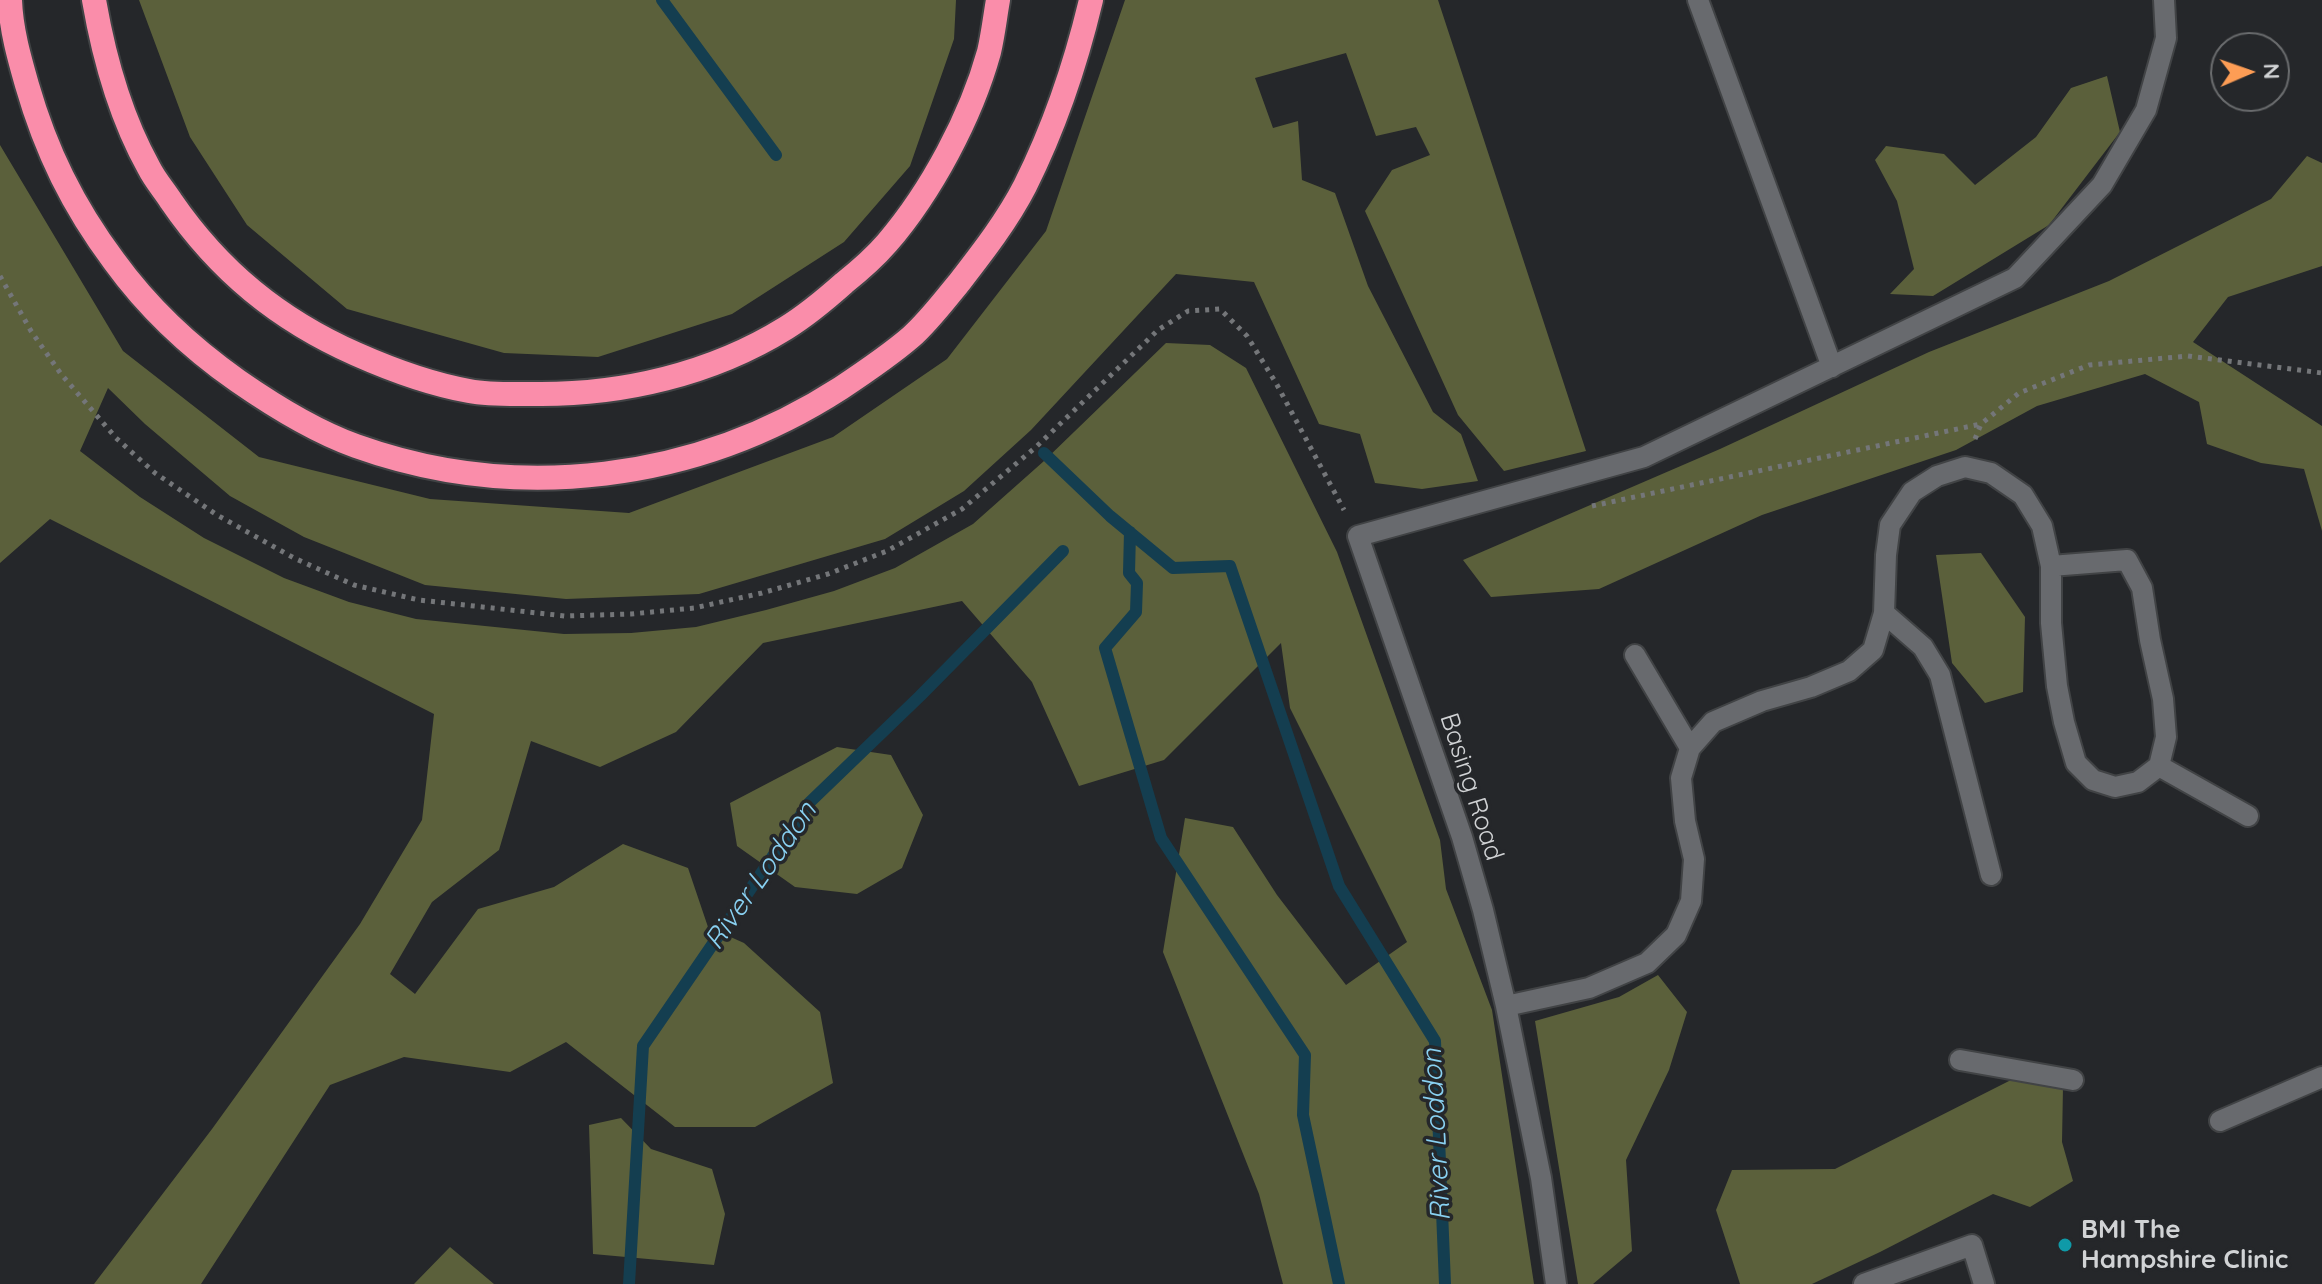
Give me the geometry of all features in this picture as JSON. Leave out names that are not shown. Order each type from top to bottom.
[{"type":"highway","points":[[10,0],[18,55],[44,139],[64,182],[93,233],[128,280],[155,311],[210,361],[259,396],[354,445],[443,469],[485,475],[562,478],[636,469],[703,453],[759,433],[810,408],[878,364],[913,335],[977,259],[1025,186],[1050,130],[1091,0]]},
{"type":"highway","points":[[94,0],[109,72],[149,169],[207,249],[250,291],[288,319],[331,343],[421,379],[471,391],[548,395],[610,391],[658,381],[705,366],[786,328],[858,271],[887,244],[944,160],[989,52],[998,0]]},
{"type":"street","points":[[1698,0],[1832,367]]},
{"type":"street","points":[[1358,536],[1644,457],[2015,278],[2102,185],[2146,110],[2166,38],[2164,0]]},
{"type":"street","points":[[1506,1006],[1589,988],[1618,976],[1647,963],[1676,935],[1691,901],[1694,859],[1685,821],[1681,778],[1690,748],[1713,722],[1762,701],[1811,687],[1849,671],[1873,650],[1884,613],[1890,525],[1912,492],[1937,476],[1965,467],[1991,473],[2023,495],[2042,526],[2051,566],[2051,623],[2057,686],[2076,763],[2093,780],[2115,787],[2138,782],[2159,766],[2166,737],[2163,699],[2142,588],[2127,560],[2051,566]]},
{"type":"street","name":"Basing Road","points":[[1358,536],[1476,885],[1506,1006],[1541,1178],[1556,1284]]},
{"type":"street","points":[[1884,613],[1923,647],[1940,675],[1991,875]]},
{"type":"street","points":[[1635,655],[1690,748]]},
{"type":"street","points":[[2159,766],[2248,816]]},
{"type":"street","points":[[1960,1060],[2073,1080]]},
{"type":"street","points":[[2220,1121],[2322,1077]]},
{"type":"street","points":[[1864,1284],[1972,1245],[1984,1284]]},
{"type":"path","points":[[1247,336],[1276,383],[1358,536]]},
{"type":"path","points":[[1578,509],[1981,424],[2019,393],[2089,365],[2188,356],[2322,373]]},
{"type":"path","points":[[1965,467],[1981,424]]},
{"type":"green space","points":[[139,0],[956,0],[954,39],[910,166],[844,242],[732,314],[598,357],[504,353],[347,309],[247,225],[190,137]]},
{"type":"green space","points":[[1125,0],[1438,0],[1586,451],[1504,471],[1458,415],[1365,211],[1392,170],[1430,155],[1416,127],[1376,136],[1346,53],[1255,78],[1273,128],[1298,121],[1302,180],[1335,193],[1368,286],[1433,412],[1461,434],[1478,481],[1422,489],[1375,483],[1360,434],[1319,424],[1254,282],[1176,274],[1031,430],[964,491],[885,539],[699,594],[566,599],[425,585],[304,537],[230,496],[145,424],[108,388],[80,451],[140,497],[204,538],[284,578],[349,602],[416,619],[564,634],[631,633],[696,627],[834,591],[895,568],[973,524],[1044,461],[1166,343],[1210,345],[1246,368],[1337,552],[1440,840],[1446,889],[1492,1010],[1534,1284],[1283,1284],[1259,1194],[1163,952],[1185,818],[1233,827],[1277,895],[1346,985],[1407,942],[1290,708],[1281,643],[1164,760],[1079,786],[1032,682],[962,601],[763,643],[676,732],[600,767],[531,741],[499,850],[432,902],[390,974],[415,994],[478,909],[554,887],[623,844],[688,868],[708,927],[744,943],[820,1012],[833,1083],[755,1127],[675,1127],[566,1042],[510,1072],[404,1057],[330,1085],[201,1284],[94,1284],[212,1129],[360,924],[422,820],[434,714],[50,519],[0,563],[0,145],[123,351],[259,457],[430,499],[629,513],[833,437],[947,359],[1046,231]]},
{"type":"green space","points":[[2107,76],[2120,132],[2049,225],[1933,296],[1890,294],[1914,269],[1897,201],[1875,160],[1886,146],[1944,154],[1975,185],[2036,137],[2071,88]]},
{"type":"green space","points":[[2307,156],[2322,163],[2322,266],[2228,297],[2193,342],[2322,426],[2322,531],[2304,469],[2261,463],[2207,444],[2199,402],[2145,374],[2037,406],[1956,450],[1762,515],[1599,589],[1491,597],[1463,560],[1720,449],[1929,352],[2109,281],[2271,199]]},
{"type":"green space","points":[[1981,553],[2025,617],[2023,692],[1985,703],[1952,663],[1936,555]]},
{"type":"green space","points":[[837,747],[891,755],[923,815],[902,868],[857,894],[795,887],[737,846],[730,803]]},
{"type":"green space","points":[[1658,975],[1687,1012],[1669,1070],[1626,1160],[1632,1251],[1593,1284],[1578,1284],[1535,1021],[1619,997]]},
{"type":"green space","points":[[2073,1080],[2063,1087],[2062,1142],[2073,1181],[2030,1207],[1993,1194],[1812,1284],[1740,1284],[1716,1210],[1732,1170],[1835,1169],[2009,1081]]},
{"type":"green space","points":[[621,1118],[651,1149],[712,1169],[725,1214],[714,1265],[593,1254],[589,1125]]},
{"type":"green space","points":[[450,1247],[494,1284],[414,1284]]},
{"type":"waterway","name":"River Loddon","points":[[662,0],[776,155]]},
{"type":"waterway","name":"River Loddon","points":[[1044,453],[1110,516],[1173,568],[1230,566],[1339,886],[1435,1041],[1445,1284]]},
{"type":"waterway","name":"River Loddon","points":[[1130,532],[1129,573],[1137,583],[1136,612],[1105,648],[1161,838],[1305,1055],[1303,1115],[1339,1284]]},
{"type":"waterway","name":"River Loddon","points":[[629,1284],[643,1046],[810,802],[1063,551]]},
{"type":"place","name":"BMI The Hampshire Clinic","points":[[2065,1245]]}]
